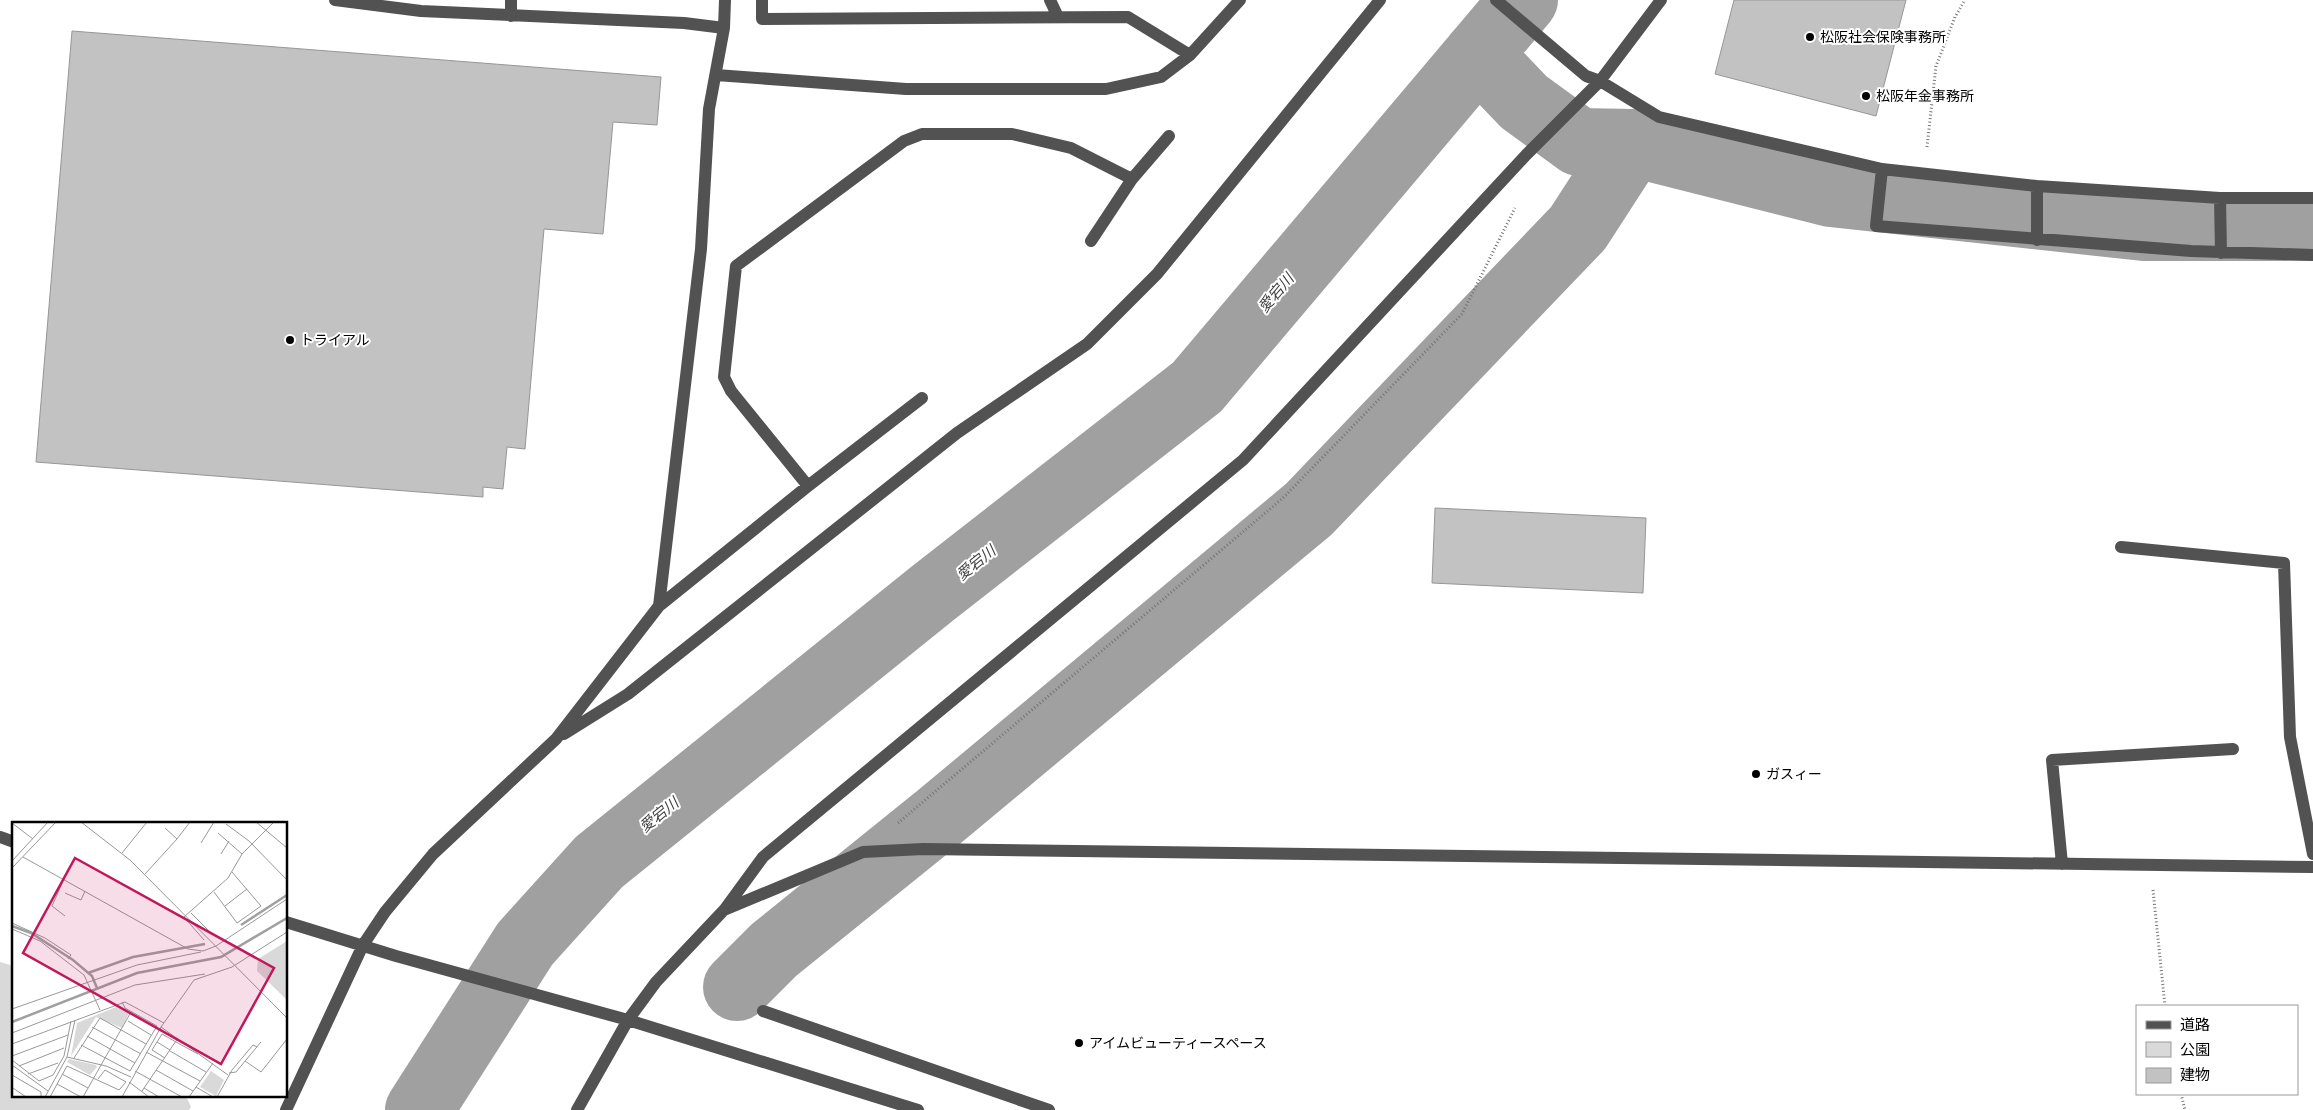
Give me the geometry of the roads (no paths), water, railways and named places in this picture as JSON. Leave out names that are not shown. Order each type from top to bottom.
[{"type":"street","points":[[335,0],[421,11],[684,24],[724,28]]},
{"type":"street","points":[[511,0],[511,16]]},
{"type":"street","points":[[659,606],[701,250],[709,109],[724,28],[725,0]]},
{"type":"street","points":[[762,0],[762,19],[1128,17],[1190,55]]},
{"type":"street","points":[[1050,0],[1058,17]]},
{"type":"street","points":[[716,75],[906,89],[1106,89],[1161,77],[1190,55],[1240,0]]},
{"type":"street","points":[[556,739],[628,694],[957,433],[1087,344],[1157,274],[1380,0]]},
{"type":"street","points":[[1496,0],[1586,76],[1600,81],[1659,117],[1882,170],[2036,188],[2220,199],[2313,198]]},
{"type":"street","points":[[577,1110],[628,1020],[656,982],[724,910],[763,857],[1243,460],[1528,153],[1600,81],[1661,0]]},
{"type":"street","points":[[808,486],[731,391],[724,377],[736,266],[904,141],[922,134],[1012,134],[1071,148],[1132,179]]},
{"type":"street","points":[[1091,241],[1132,179],[1170,136]]},
{"type":"street","points":[[1882,170],[1876,226],[2037,239],[2313,255]]},
{"type":"street","points":[[2036,188],[2037,239]]},
{"type":"street","points":[[2220,199],[2221,251]]},
{"type":"street","points":[[286,1110],[363,945],[384,912],[433,854],[556,739],[659,606],[808,486],[922,398]]},
{"type":"street","points":[[2121,546],[2284,562],[2290,737],[2313,854]]},
{"type":"street","points":[[2062,864],[2052,760],[2234,749]]},
{"type":"street","points":[[724,910],[862,852],[876,850],[923,849],[2313,867]]},
{"type":"street","points":[[288,923],[396,956],[628,1020],[918,1110]]},
{"type":"street","points":[[763,1010],[1048,1110]]},
{"type":"waterway","name":"愛宕川","points":[[419,1110],[525,944],[599,862],[933,593],[1197,387],[1524,0]]},
{"type":"waterway","points":[[1478,54],[1524,102],[1579,142],[1633,143],[1831,193],[2144,227],[2313,227]]},
{"type":"waterway","points":[[737,987],[774,950],[939,817],[1309,509],[1578,228],[1633,143]]},
{"type":"place","name":"松阪社会保険事務所","points":[[1810,37]]},
{"type":"place","name":"松阪年金事務所","points":[[1866,96]]},
{"type":"place","name":"トライアル","points":[[290,340]]},
{"type":"place","name":"ガスィー","points":[[1756,774]]},
{"type":"place","name":"アイムビューティースペース","points":[[1079,1043]]}]
